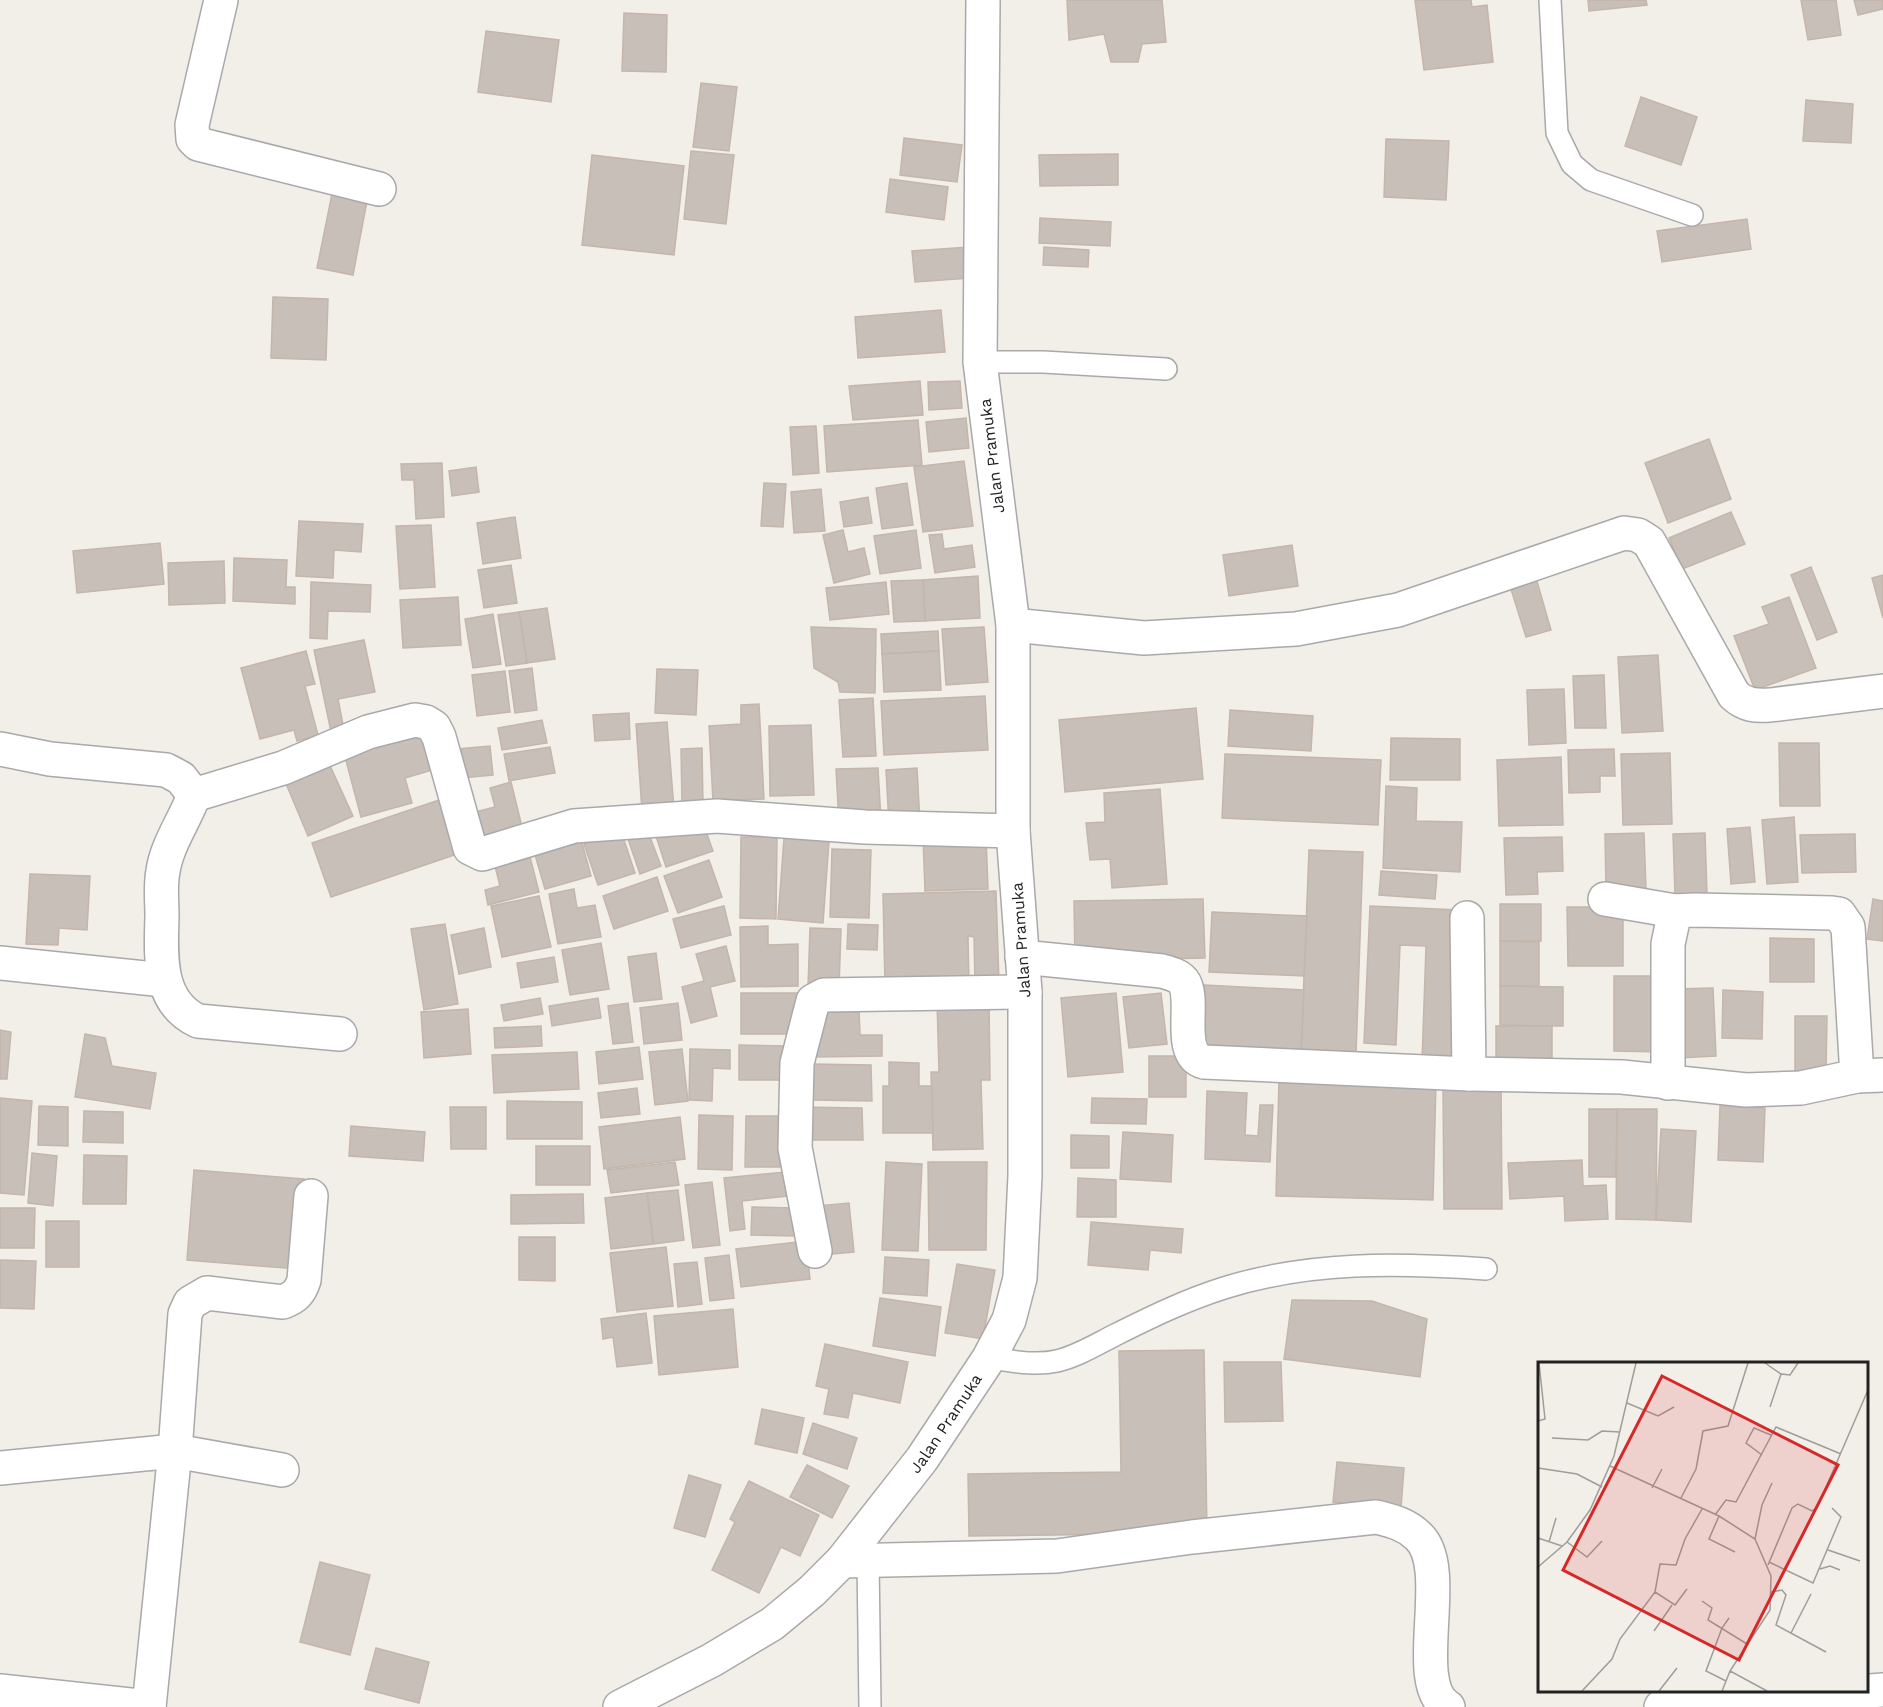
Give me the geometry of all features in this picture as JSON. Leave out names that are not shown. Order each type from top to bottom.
[{"type":"street","points":[[221,0],[192,125],[193,139],[198,144],[379,189]]},
{"type":"street","name":"Jalan Pramuka","points":[[643,1702],[772,1624],[855,1560],[989,1358],[1009,1320],[1020,1278],[1025,1176],[1025,992],[1013,831],[1012,626],[980,362],[983,0]]},
{"type":"street","points":[[1012,626],[1144,638],[1296,629],[1398,610],[1624,533],[1638,535],[1649,542],[1734,695],[1742,702],[1755,706],[1770,705],[1883,691]]},
{"type":"street","points":[[194,795],[283,768],[368,732],[415,720],[426,722],[434,727],[439,737],[470,848],[482,854],[574,826],[717,816],[865,827],[1013,831]]},
{"type":"street","points":[[0,749],[50,759],[166,770],[181,778],[194,795]]},
{"type":"street","points":[[194,795],[163,870],[161,936],[164,980],[175,1003],[184,1014],[198,1021],[340,1034]]},
{"type":"street","points":[[1022,957],[1162,971],[1180,978],[1186,987],[1191,1051],[1197,1060],[1469,1074],[1622,1077],[1746,1090],[1801,1088],[1870,1075],[1848,927],[1839,914],[1675,911],[1605,899]]},
{"type":"street","points":[[1668,1083],[1668,944],[1675,911]]},
{"type":"street","points":[[1467,918],[1469,1074]]},
{"type":"street","points":[[0,963],[164,980]]},
{"type":"street","points":[[815,1251],[795,1148],[796,1063],[813,1001],[824,995],[1025,992]]},
{"type":"street","points":[[0,1690],[149,1707],[175,1450],[185,1314],[190,1304],[207,1293],[283,1302],[295,1297],[301,1290],[304,1280],[311,1196]]},
{"type":"street","points":[[0,1468],[175,1450],[282,1470]]},
{"type":"street","points":[[855,1560],[1058,1556],[1192,1537],[1376,1517],[1402,1524],[1420,1537],[1429,1554],[1432,1576],[1431,1672],[1434,1689],[1448,1707]]},
{"type":"street","points":[[1868,1691],[1883,1690]]},
{"type":"street","points":[[1661,1707],[1857,1692]]},
{"type":"lane","points":[[1550,0],[1557,133],[1572,164],[1591,180],[1692,215]]},
{"type":"lane","points":[[980,362],[1043,362],[1166,369]]},
{"type":"lane","points":[[989,1358],[1029,1363],[1057,1361],[1082,1352],[1176,1305],[1226,1287],[1283,1274],[1356,1264],[1411,1264],[1486,1269]]},
{"type":"lane","points":[[855,1560],[870,1707]]},
{"type":"building","points":[[1067,0],[1162,0],[1166,42],[1142,44],[1138,62],[1111,62],[1104,34],[1069,40]]},
{"type":"building","points":[[1415,0],[1471,0],[1472,7],[1487,5],[1493,62],[1424,70]]},
{"type":"building","points":[[1588,0],[1646,0],[1647,5],[1589,11]]},
{"type":"building","points":[[1801,0],[1836,0],[1841,35],[1808,40]]},
{"type":"building","points":[[1854,0],[1883,0],[1883,9],[1858,15]]},
{"type":"building","points":[[624,13],[667,15],[666,72],[622,71]]},
{"type":"building","points":[[486,31],[559,40],[551,102],[478,92]]},
{"type":"building","points":[[701,83],[737,87],[729,151],[693,147]]},
{"type":"building","points":[[1641,97],[1697,117],[1681,165],[1625,146]]},
{"type":"building","points":[[1806,100],[1853,104],[1851,143],[1803,141]]},
{"type":"building","points":[[904,138],[962,145],[957,182],[900,175]]},
{"type":"building","points":[[1386,139],[1449,141],[1446,200],[1384,197]]},
{"type":"building","points":[[691,151],[734,155],[726,224],[684,219]]},
{"type":"building","points":[[1118,154],[1118,185],[1040,186],[1039,155]]},
{"type":"building","points":[[592,155],[684,166],[674,255],[582,245]]},
{"type":"building","points":[[890,179],[948,187],[944,220],[886,212]]},
{"type":"building","points":[[332,194],[367,201],[353,275],[317,268]]},
{"type":"building","points":[[1040,218],[1111,222],[1110,246],[1039,243]]},
{"type":"building","points":[[1747,219],[1751,249],[1662,262],[1657,231]]},
{"type":"building","points":[[969,247],[970,278],[915,282],[912,251]]},
{"type":"building","points":[[1044,247],[1089,250],[1088,267],[1043,265]]},
{"type":"building","points":[[273,297],[328,299],[326,360],[271,358]]},
{"type":"building","points":[[941,310],[945,352],[858,358],[855,317]]},
{"type":"building","points":[[920,381],[923,415],[853,420],[849,386]]},
{"type":"building","points":[[960,381],[962,408],[929,410],[928,382]]},
{"type":"building","points":[[966,418],[969,448],[929,452],[926,422]]},
{"type":"building","points":[[918,420],[922,465],[827,472],[824,426]]},
{"type":"building","points":[[816,426],[819,473],[793,475],[790,427]]},
{"type":"building","points":[[1709,439],[1731,499],[1668,523],[1645,463]]},
{"type":"building","points":[[964,461],[973,526],[923,532],[914,467]]},
{"type":"building","points":[[442,463],[444,517],[416,519],[414,480],[402,480],[401,464]]},
{"type":"building","points":[[476,467],[479,492],[452,496],[449,471]]},
{"type":"building","points":[[764,483],[786,484],[783,527],[761,526]]},
{"type":"building","points":[[907,483],[913,525],[882,529],[876,488]]},
{"type":"building","points":[[821,489],[825,531],[794,533],[791,492]]},
{"type":"building","points":[[868,497],[872,523],[844,527],[840,502]]},
{"type":"building","points":[[1731,512],[1745,544],[1682,569],[1669,538]]},
{"type":"building","points":[[515,517],[521,558],[483,564],[477,523]]},
{"type":"building","points":[[299,521],[363,524],[361,552],[334,550],[333,578],[296,576]]},
{"type":"building","points":[[431,525],[435,587],[400,589],[396,526]]},
{"type":"building","points":[[843,530],[848,552],[864,548],[870,574],[834,583],[823,535]]},
{"type":"building","points":[[916,530],[921,568],[880,574],[874,536]]},
{"type":"building","points":[[942,534],[944,549],[972,545],[975,567],[935,573],[929,535]]},
{"type":"building","points":[[160,543],[164,584],[77,593],[73,551]]},
{"type":"building","points":[[1292,545],[1298,586],[1229,596],[1223,555]]},
{"type":"building","points":[[234,558],[287,560],[286,587],[295,587],[295,604],[233,601]]},
{"type":"building","points":[[224,561],[225,603],[169,605],[168,563]]},
{"type":"building","points":[[511,565],[517,603],[484,608],[478,570]]},
{"type":"building","points":[[1811,567],[1837,632],[1817,640],[1791,575]]},
{"type":"building","points":[[1883,575],[1883,618],[1872,578]]},
{"type":"building","points":[[978,576],[980,618],[925,621],[923,580]]},
{"type":"building","points":[[1536,578],[1551,630],[1526,637],[1510,586]]},
{"type":"building","points":[[923,580],[925,621],[894,622],[891,581]]},
{"type":"building","points":[[311,582],[371,585],[370,612],[328,611],[327,639],[310,638]]},
{"type":"building","points":[[886,582],[889,614],[830,620],[826,588]]},
{"type":"building","points":[[458,597],[461,645],[403,648],[400,600]]},
{"type":"building","points":[[1789,597],[1816,668],[1755,690],[1734,636],[1769,624],[1762,607]]},
{"type":"building","points":[[547,608],[555,659],[527,663],[519,612]]},
{"type":"building","points":[[519,612],[527,663],[506,666],[498,615]]},
{"type":"building","points":[[493,614],[501,664],[473,668],[465,619]]},
{"type":"building","points":[[811,627],[876,629],[875,693],[840,692],[838,682],[814,668]]},
{"type":"building","points":[[984,627],[988,682],[946,685],[942,629]]},
{"type":"building","points":[[938,631],[939,651],[882,654],[881,634]]},
{"type":"building","points":[[364,640],[375,692],[338,699],[344,730],[331,732],[314,650]]},
{"type":"building","points":[[306,651],[315,684],[305,686],[318,735],[297,741],[294,730],[260,739],[241,668]]},
{"type":"building","points":[[939,651],[941,690],[884,692],[882,654]]},
{"type":"building","points":[[1658,655],[1663,731],[1622,733],[1618,657]]},
{"type":"building","points":[[532,668],[537,710],[515,713],[509,671]]},
{"type":"building","points":[[657,669],[698,670],[696,715],[655,713]]},
{"type":"building","points":[[505,671],[510,712],[477,716],[472,675]]},
{"type":"building","points":[[1604,675],[1606,728],[1575,728],[1573,676]]},
{"type":"building","points":[[1564,689],[1566,743],[1529,745],[1527,690]]},
{"type":"building","points":[[985,696],[988,750],[884,755],[881,701]]},
{"type":"building","points":[[873,698],[876,756],[843,757],[839,700]]},
{"type":"building","points":[[759,704],[764,799],[713,801],[709,726],[741,724],[741,705]]},
{"type":"building","points":[[1196,708],[1203,779],[1065,792],[1059,720]]},
{"type":"building","points":[[1230,710],[1313,716],[1311,751],[1228,746]]},
{"type":"building","points":[[629,713],[630,739],[595,741],[593,715]]},
{"type":"building","points":[[542,720],[547,743],[502,750],[498,728]]},
{"type":"building","points":[[667,722],[674,809],[642,811],[636,724]]},
{"type":"building","points":[[811,725],[814,795],[770,796],[769,726]]},
{"type":"building","points":[[428,729],[439,768],[405,778],[412,803],[361,817],[344,753]]},
{"type":"building","points":[[1391,738],[1460,739],[1460,780],[1390,780]]},
{"type":"building","points":[[1779,743],[1819,743],[1820,806],[1780,806]]},
{"type":"building","points":[[490,746],[493,775],[461,778],[457,749]]},
{"type":"building","points":[[550,747],[555,773],[509,781],[504,754]]},
{"type":"building","points":[[702,748],[703,804],[682,804],[681,749]]},
{"type":"building","points":[[1614,749],[1615,776],[1600,776],[1600,792],[1569,793],[1568,750]]},
{"type":"building","points":[[1670,753],[1672,824],[1623,825],[1621,754]]},
{"type":"building","points":[[1225,754],[1381,760],[1378,825],[1222,818]]},
{"type":"building","points":[[1561,757],[1563,825],[1499,826],[1497,760]]},
{"type":"building","points":[[327,759],[353,816],[308,836],[284,779]]},
{"type":"building","points":[[878,768],[881,821],[839,823],[836,769]]},
{"type":"building","points":[[917,768],[920,823],[889,824],[886,770]]},
{"type":"building","points":[[511,782],[524,835],[475,847],[467,814],[495,807],[490,788]]},
{"type":"building","points":[[1386,786],[1417,788],[1416,821],[1462,822],[1460,872],[1383,868]]},
{"type":"building","points":[[1160,789],[1167,884],[1112,888],[1110,859],[1090,860],[1086,823],[1105,822],[1104,793]]},
{"type":"building","points":[[448,797],[466,851],[331,897],[312,843]]},
{"type":"building","points":[[1794,817],[1798,882],[1767,884],[1762,820]]},
{"type":"building","points":[[702,820],[713,851],[666,867],[656,836]]},
{"type":"building","points":[[1750,827],[1755,882],[1731,884],[1727,829]]},
{"type":"building","points":[[578,828],[591,876],[545,889],[531,841]]},
{"type":"building","points":[[647,829],[661,866],[640,874],[627,836]]},
{"type":"building","points":[[621,831],[635,873],[598,885],[584,844]]},
{"type":"building","points":[[1644,833],[1646,890],[1606,890],[1605,834]]},
{"type":"building","points":[[1705,833],[1707,894],[1675,895],[1673,834]]},
{"type":"building","points":[[1855,834],[1856,872],[1802,873],[1800,835]]},
{"type":"building","points":[[986,836],[988,889],[925,891],[923,838]]},
{"type":"building","points":[[741,837],[777,837],[776,919],[740,918]]},
{"type":"building","points":[[1562,837],[1563,871],[1537,872],[1538,894],[1506,895],[1504,838]]},
{"type":"building","points":[[784,838],[829,841],[823,923],[778,919]]},
{"type":"building","points":[[527,845],[539,892],[488,905],[485,890],[500,886],[492,854]]},
{"type":"building","points":[[832,849],[871,850],[869,918],[830,917]]},
{"type":"building","points":[[1309,850],[1363,852],[1356,1054],[1301,1052]]},
{"type":"building","points":[[709,860],[722,897],[678,913],[664,876]]},
{"type":"building","points":[[1381,871],[1437,875],[1435,899],[1379,895]]},
{"type":"building","points":[[30,874],[90,876],[87,930],[59,928],[58,945],[26,944]]},
{"type":"building","points":[[657,877],[668,911],[614,929],[603,896]]},
{"type":"building","points":[[574,889],[577,908],[595,905],[601,937],[558,944],[549,894]]},
{"type":"building","points":[[996,891],[999,983],[975,984],[974,937],[968,936],[969,985],[885,986],[883,894]]},
{"type":"building","points":[[539,896],[551,947],[502,957],[491,906]]},
{"type":"building","points":[[1203,899],[1205,958],[1075,961],[1074,901]]},
{"type":"building","points":[[1873,899],[1883,901],[1883,941],[1867,939]]},
{"type":"building","points":[[1500,904],[1541,904],[1541,941],[1500,941]]},
{"type":"building","points":[[724,906],[731,935],[681,948],[673,919]]},
{"type":"building","points":[[1370,906],[1459,910],[1453,1063],[1422,1062],[1426,946],[1400,945],[1396,1045],[1364,1043]]},
{"type":"building","points":[[1567,907],[1623,907],[1623,966],[1568,966]]},
{"type":"building","points":[[1212,912],[1307,916],[1304,976],[1209,972]]},
{"type":"building","points":[[445,924],[458,1004],[424,1010],[411,929]]},
{"type":"building","points":[[848,924],[878,925],[877,950],[847,949]]},
{"type":"building","points":[[768,926],[768,945],[798,944],[798,986],[741,987],[740,927]]},
{"type":"building","points":[[484,928],[491,967],[459,974],[451,935]]},
{"type":"building","points":[[810,928],[841,929],[839,988],[808,987]]},
{"type":"building","points":[[1770,938],[1814,939],[1814,982],[1770,982]]},
{"type":"building","points":[[1500,941],[1539,942],[1539,986],[1500,986]]},
{"type":"building","points":[[601,943],[609,989],[570,995],[562,950]]},
{"type":"building","points":[[726,946],[735,981],[710,987],[717,1016],[691,1023],[682,987],[704,981],[696,954]]},
{"type":"building","points":[[656,953],[662,999],[634,1002],[628,957]]},
{"type":"building","points":[[554,957],[558,982],[521,988],[517,963]]},
{"type":"building","points":[[1614,976],[1663,976],[1663,1052],[1614,1051]]},
{"type":"building","points":[[1204,985],[1304,990],[1301,1052],[1202,1048]]},
{"type":"building","points":[[1500,986],[1563,987],[1563,1026],[1500,1025]]},
{"type":"building","points":[[1713,988],[1716,1056],[1678,1058],[1675,989]]},
{"type":"building","points":[[1723,990],[1763,992],[1762,1039],[1722,1038]]},
{"type":"building","points":[[741,993],[801,993],[802,1034],[741,1034]]},
{"type":"building","points":[[1116,993],[1123,1072],[1068,1077],[1061,998]]},
{"type":"building","points":[[1161,993],[1167,1044],[1129,1048],[1123,997]]},
{"type":"building","points":[[540,998],[543,1014],[504,1021],[501,1005]]},
{"type":"building","points":[[598,998],[601,1018],[552,1026],[549,1006]]},
{"type":"building","points":[[989,999],[990,1080],[981,1080],[983,1149],[933,1150],[931,1072],[939,1072],[937,1000]]},
{"type":"building","points":[[628,1003],[633,1042],[613,1044],[608,1006]]},
{"type":"building","points":[[678,1003],[682,1040],[644,1044],[640,1008]]},
{"type":"building","points":[[468,1009],[471,1054],[424,1058],[421,1012]]},
{"type":"building","points":[[859,1009],[860,1035],[882,1035],[882,1056],[813,1057],[813,1010]]},
{"type":"building","points":[[1795,1016],[1827,1016],[1826,1071],[1795,1071]]},
{"type":"building","points":[[541,1026],[542,1046],[495,1048],[494,1028]]},
{"type":"building","points":[[1496,1026],[1552,1026],[1552,1065],[1496,1065]]},
{"type":"building","points":[[0,1030],[11,1032],[7,1079],[0,1079]]},
{"type":"building","points":[[85,1034],[105,1038],[112,1066],[156,1073],[150,1109],[75,1097]]},
{"type":"building","points":[[739,1045],[785,1046],[785,1080],[739,1080]]},
{"type":"building","points":[[639,1047],[643,1079],[599,1084],[596,1052]]},
{"type":"building","points":[[682,1049],[688,1101],[655,1105],[649,1052]]},
{"type":"building","points":[[690,1049],[730,1050],[730,1069],[713,1068],[712,1101],[689,1100]]},
{"type":"building","points":[[577,1052],[579,1089],[494,1093],[492,1055]]},
{"type":"building","points":[[1149,1056],[1186,1056],[1186,1097],[1149,1097]]},
{"type":"building","points":[[889,1062],[919,1063],[919,1086],[932,1086],[933,1133],[883,1133],[883,1086],[889,1086]]},
{"type":"building","points":[[812,1064],[871,1065],[872,1101],[812,1100]]},
{"type":"building","points":[[1279,1078],[1436,1082],[1433,1200],[1276,1196]]},
{"type":"building","points":[[1443,1085],[1501,1085],[1502,1209],[1444,1209]]},
{"type":"building","points":[[637,1088],[640,1114],[601,1118],[598,1093]]},
{"type":"building","points":[[1207,1091],[1247,1093],[1245,1135],[1258,1136],[1260,1105],[1273,1105],[1270,1162],[1205,1159]]},
{"type":"building","points":[[0,1098],[32,1101],[24,1195],[0,1193]]},
{"type":"building","points":[[1092,1098],[1147,1099],[1146,1124],[1091,1123]]},
{"type":"building","points":[[507,1101],[582,1102],[582,1139],[507,1139]]},
{"type":"building","points":[[39,1106],[68,1107],[68,1146],[38,1145]]},
{"type":"building","points":[[1720,1106],[1765,1108],[1763,1162],[1718,1160]]},
{"type":"building","points":[[450,1107],[486,1107],[486,1149],[451,1149]]},
{"type":"building","points":[[801,1107],[862,1108],[863,1140],[802,1140]]},
{"type":"building","points":[[1589,1109],[1617,1109],[1616,1177],[1589,1177]]},
{"type":"building","points":[[1617,1109],[1657,1109],[1656,1220],[1616,1219]]},
{"type":"building","points":[[84,1111],[123,1112],[123,1143],[83,1142]]},
{"type":"building","points":[[699,1115],[733,1116],[732,1170],[698,1169]]},
{"type":"building","points":[[746,1116],[780,1116],[780,1167],[745,1167]]},
{"type":"building","points":[[680,1117],[685,1159],[604,1169],[599,1127]]},
{"type":"building","points":[[351,1126],[425,1132],[423,1161],[349,1156]]},
{"type":"building","points":[[1661,1129],[1696,1131],[1691,1222],[1656,1220]]},
{"type":"building","points":[[1123,1132],[1173,1135],[1171,1182],[1120,1179]]},
{"type":"building","points":[[1071,1135],[1109,1136],[1109,1168],[1071,1168]]},
{"type":"building","points":[[536,1146],[590,1146],[590,1185],[536,1185]]},
{"type":"building","points":[[32,1153],[57,1156],[53,1206],[28,1203]]},
{"type":"building","points":[[84,1155],[127,1156],[126,1204],[83,1204]]},
{"type":"building","points":[[1582,1160],[1583,1186],[1606,1185],[1608,1219],[1565,1221],[1564,1196],[1510,1199],[1508,1163]]},
{"type":"building","points":[[675,1162],[679,1185],[611,1193],[607,1170]]},
{"type":"building","points":[[886,1162],[922,1164],[918,1251],[882,1250]]},
{"type":"building","points":[[928,1162],[987,1162],[986,1250],[929,1250]]},
{"type":"building","points":[[194,1170],[304,1179],[297,1269],[187,1260]]},
{"type":"building","points":[[785,1172],[788,1196],[742,1201],[745,1229],[730,1231],[724,1178]]},
{"type":"building","points":[[1078,1178],[1116,1180],[1116,1217],[1077,1217]]},
{"type":"building","points":[[712,1182],[720,1245],[693,1248],[685,1185]]},
{"type":"building","points":[[678,1190],[684,1240],[654,1244],[647,1193]]},
{"type":"building","points":[[647,1193],[653,1244],[611,1249],[605,1198]]},
{"type":"building","points":[[583,1194],[584,1223],[511,1224],[511,1195]]},
{"type":"building","points":[[849,1203],[854,1252],[822,1255],[818,1206]]},
{"type":"building","points":[[752,1207],[795,1208],[795,1236],[751,1235]]},
{"type":"building","points":[[0,1208],[35,1208],[34,1248],[0,1248]]},
{"type":"building","points":[[46,1221],[79,1221],[79,1267],[46,1267]]},
{"type":"building","points":[[1091,1222],[1183,1229],[1181,1253],[1150,1250],[1148,1270],[1088,1265]]},
{"type":"building","points":[[519,1237],[555,1237],[555,1281],[519,1280]]},
{"type":"building","points":[[806,1241],[810,1279],[741,1287],[736,1249]]},
{"type":"building","points":[[666,1247],[673,1306],[617,1312],[610,1253]]},
{"type":"building","points":[[729,1255],[734,1298],[710,1301],[705,1258]]},
{"type":"building","points":[[885,1257],[929,1260],[927,1296],[883,1293]]},
{"type":"building","points":[[0,1260],[36,1261],[34,1309],[0,1308]]},
{"type":"building","points":[[697,1262],[702,1304],[678,1307],[674,1264]]},
{"type":"building","points":[[957,1264],[995,1270],[983,1339],[945,1333]]},
{"type":"building","points":[[880,1298],[941,1307],[935,1356],[873,1346]]},
{"type":"building","points":[[1292,1300],[1372,1301],[1427,1319],[1420,1377],[1284,1359]]},
{"type":"building","points":[[733,1309],[738,1367],[659,1375],[654,1316]]},
{"type":"building","points":[[646,1313],[652,1363],[617,1367],[613,1337],[603,1339],[601,1319]]},
{"type":"building","points":[[825,1344],[908,1362],[900,1403],[853,1393],[848,1418],[824,1414],[829,1389],[816,1386]]},
{"type":"building","points":[[1204,1350],[1207,1533],[969,1536],[968,1474],[1121,1472],[1119,1351]]},
{"type":"building","points":[[1224,1362],[1281,1362],[1283,1421],[1225,1422]]},
{"type":"building","points":[[762,1409],[804,1418],[797,1453],[755,1444]]},
{"type":"building","points":[[813,1423],[857,1438],[847,1469],[803,1454]]},
{"type":"building","points":[[1337,1462],[1404,1468],[1401,1508],[1333,1502]]},
{"type":"building","points":[[807,1465],[849,1486],[832,1518],[790,1497]]},
{"type":"building","points":[[689,1475],[721,1485],[705,1537],[674,1528]]},
{"type":"building","points":[[749,1481],[819,1515],[800,1556],[781,1547],[759,1593],[712,1570],[735,1522],[730,1519]]},
{"type":"building","points":[[320,1562],[370,1575],[350,1655],[300,1642]]},
{"type":"building","points":[[376,1648],[429,1662],[419,1703],[365,1689]]}]
